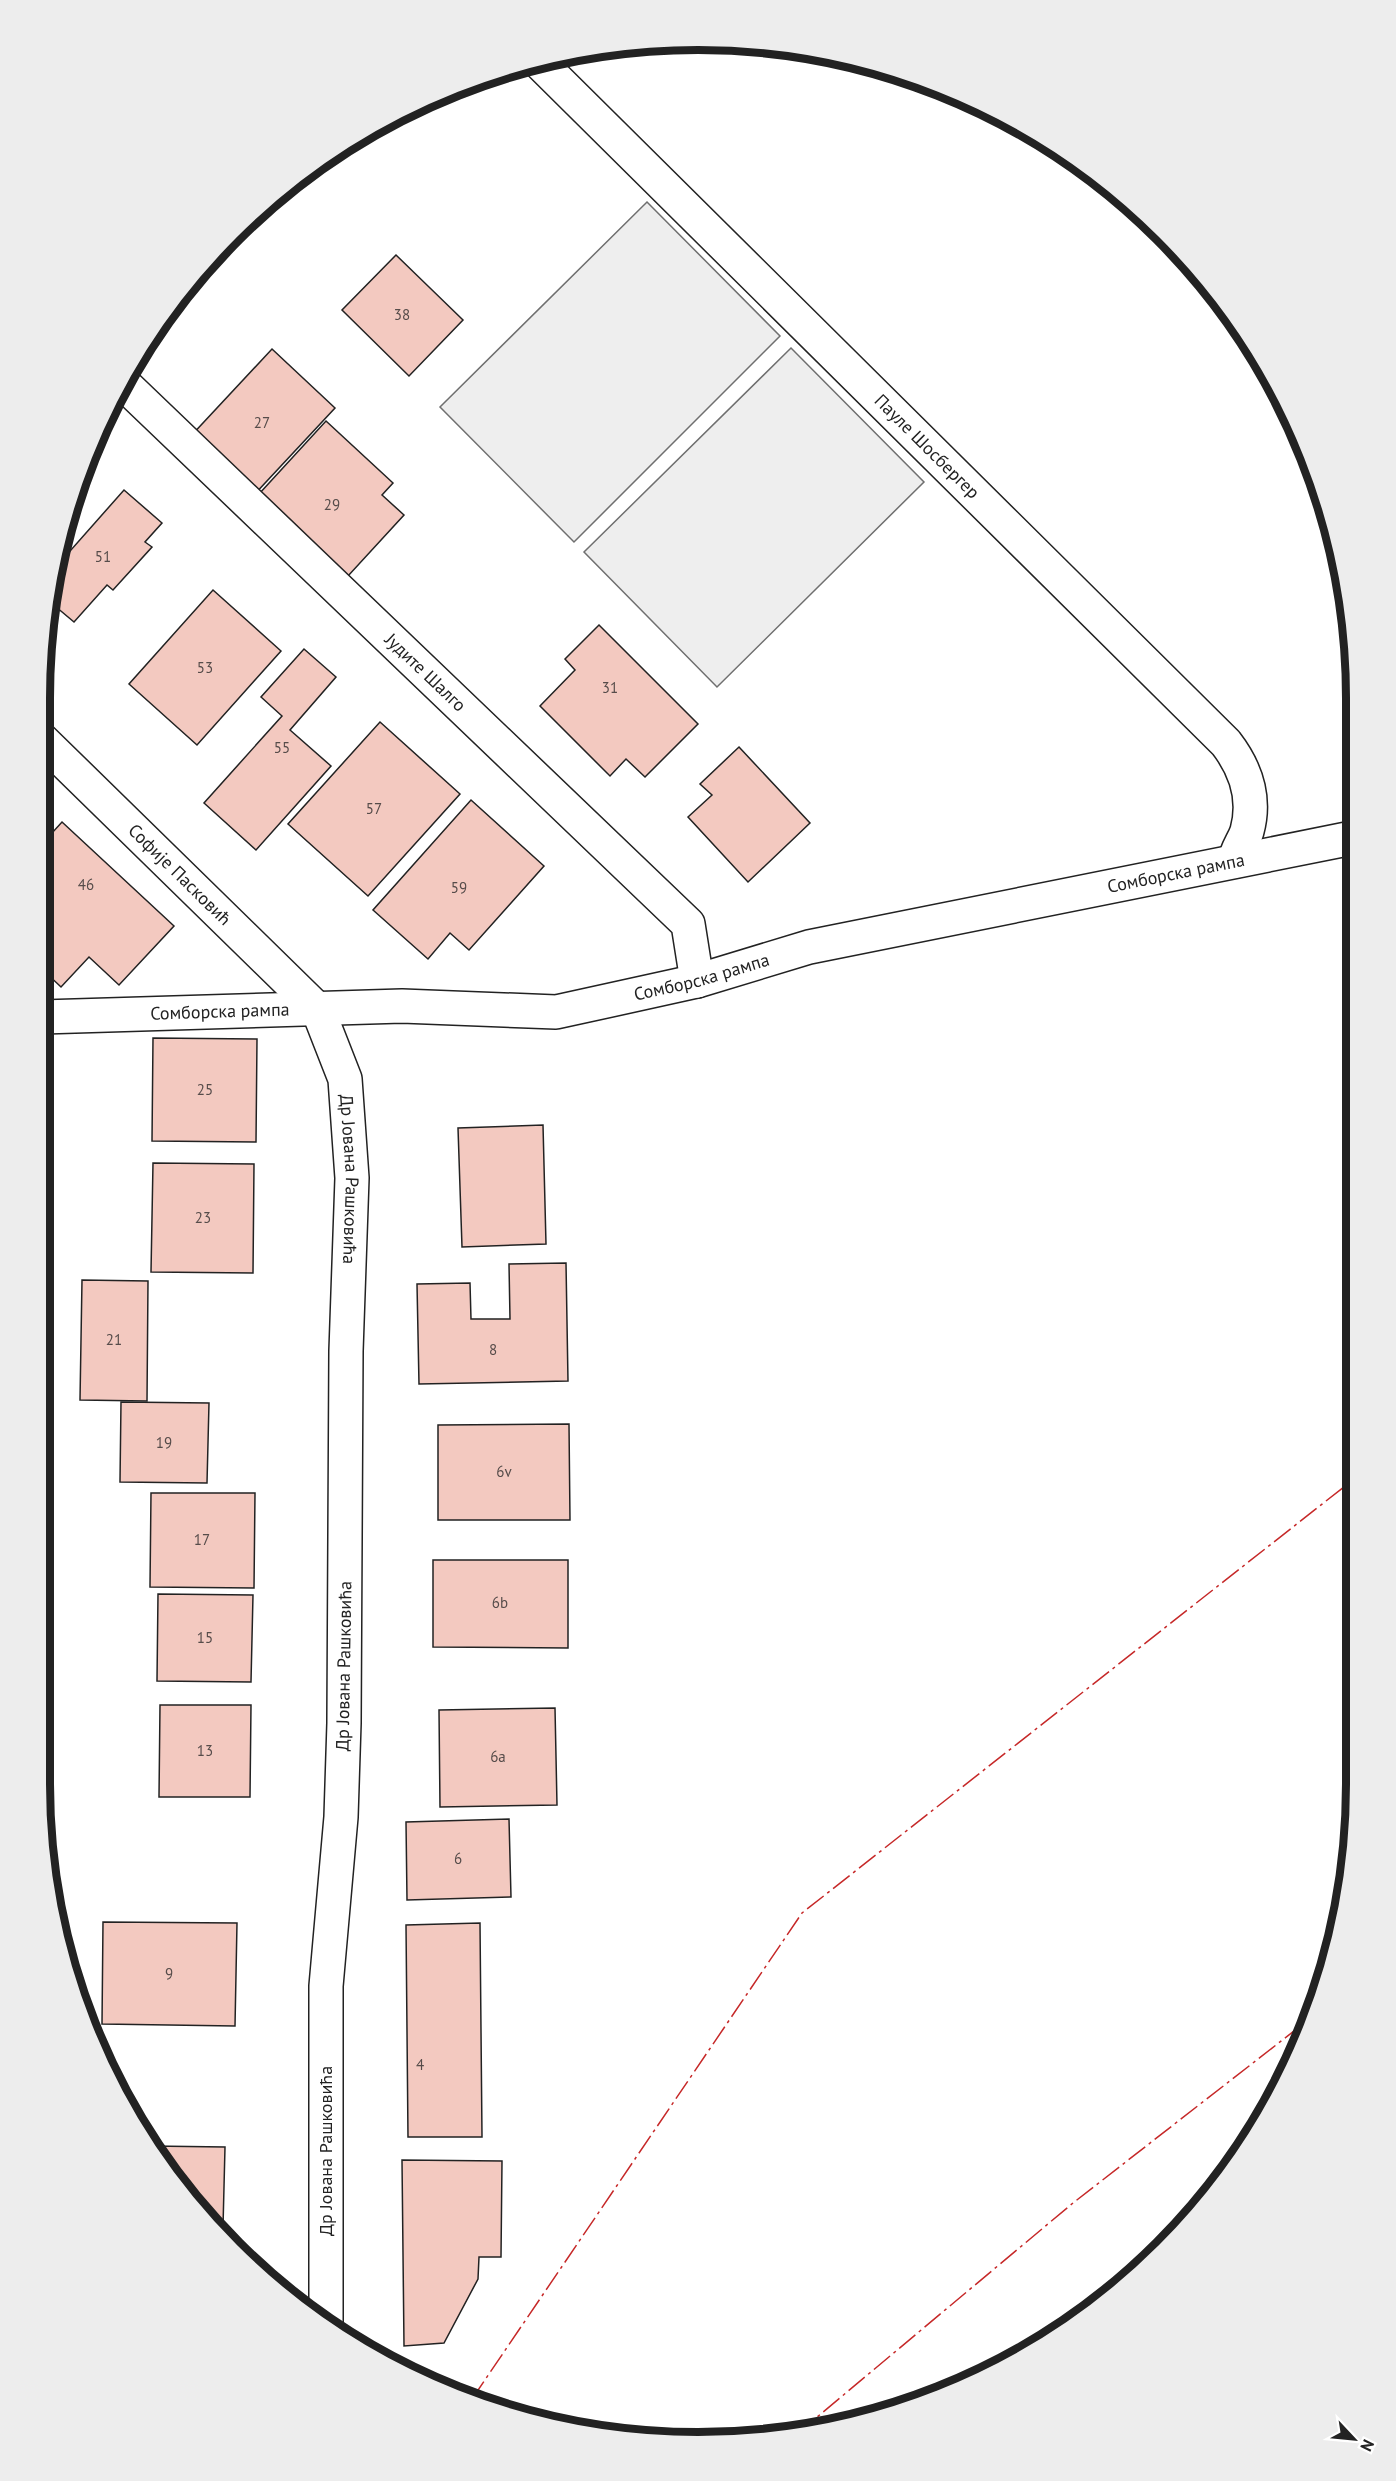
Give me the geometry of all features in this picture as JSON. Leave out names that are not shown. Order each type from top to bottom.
[{"type":"street","name":"Пауле Шосбергер","points":[[545,68],[1226,742],[1245,774],[1250,794],[1247,831],[1235,861]]},
{"type":"street","name":"Јудите Шалго","points":[[128,388],[688,924],[697,981]]},
{"type":"street","name":"Софије Пасковић","points":[[50,748],[318,1011]]},
{"type":"street","name":"Сомборска рампа","points":[[50,1017],[318,1011],[402,1006],[556,1012],[697,981],[809,947],[1346,839]]},
{"type":"street","name":"Др Јована Рашковића","points":[[318,1011],[345,1079],[352,1178],[346,1352],[344,1735],[341,1817],[326,1986],[326,2313]]},
{"type":"shaded area","points":[[647,202],[780,336],[574,542],[440,407]]},
{"type":"shaded area","points":[[791,348],[924,482],[717,687],[584,552]]},
{"type":"building","points":[[396,255],[463,320],[409,376],[342,310]]},
{"type":"building","points":[[272,349],[335,408],[252,497],[189,438]]},
{"type":"building","points":[[326,421],[393,483],[382,495],[404,515],[348,576],[259,494]]},
{"type":"building","points":[[124,490],[162,523],[145,542],[152,547],[113,590],[107,585],[74,622],[56,607],[66,556]]},
{"type":"building","points":[[213,590],[281,651],[197,745],[129,684]]},
{"type":"building","points":[[599,625],[698,724],[645,777],[626,759],[610,776],[540,706],[575,670],[565,659]]},
{"type":"building","points":[[304,649],[336,677],[290,730],[331,766],[256,850],[204,803],[282,716],[261,697]]},
{"type":"building","points":[[380,722],[460,794],[368,896],[288,824]]},
{"type":"building","points":[[739,747],[810,823],[748,882],[688,817],[712,795],[700,784]]},
{"type":"building","points":[[471,800],[544,866],[469,950],[450,933],[428,959],[373,910]]},
{"type":"building","points":[[62,822],[174,926],[119,985],[89,957],[61,987],[50,977],[50,835]]},
{"type":"building","points":[[153,1038],[257,1039],[256,1142],[152,1141]]},
{"type":"building","points":[[543,1125],[546,1244],[462,1247],[458,1128]]},
{"type":"building","points":[[153,1163],[254,1164],[253,1273],[151,1272]]},
{"type":"building","points":[[566,1263],[568,1381],[419,1384],[417,1284],[470,1283],[471,1319],[510,1319],[509,1264]]},
{"type":"building","points":[[82,1280],[148,1281],[147,1401],[80,1400]]},
{"type":"building","points":[[121,1402],[209,1403],[207,1483],[120,1482]]},
{"type":"building","points":[[569,1424],[570,1520],[438,1520],[438,1425]]},
{"type":"building","points":[[151,1493],[255,1493],[254,1588],[150,1587]]},
{"type":"building","points":[[433,1560],[568,1560],[568,1648],[433,1647]]},
{"type":"building","points":[[158,1594],[253,1595],[251,1682],[157,1681]]},
{"type":"building","points":[[160,1705],[251,1705],[250,1797],[159,1797]]},
{"type":"building","points":[[555,1708],[557,1805],[440,1807],[439,1710]]},
{"type":"building","points":[[509,1819],[511,1897],[407,1900],[406,1822]]},
{"type":"building","points":[[103,1922],[237,1923],[235,2026],[102,2024]]},
{"type":"building","points":[[480,1923],[482,2137],[408,2137],[406,1925]]},
{"type":"building","points":[[161,2146],[225,2147],[223,2225]]},
{"type":"building","points":[[402,2160],[502,2161],[501,2257],[479,2257],[478,2279],[444,2343],[404,2346]]},
{"type":"power","points":[[477,2392],[802,1913],[1346,1485]]},
{"type":"power","points":[[812,2421],[1073,2203],[1298,2028]]}]
